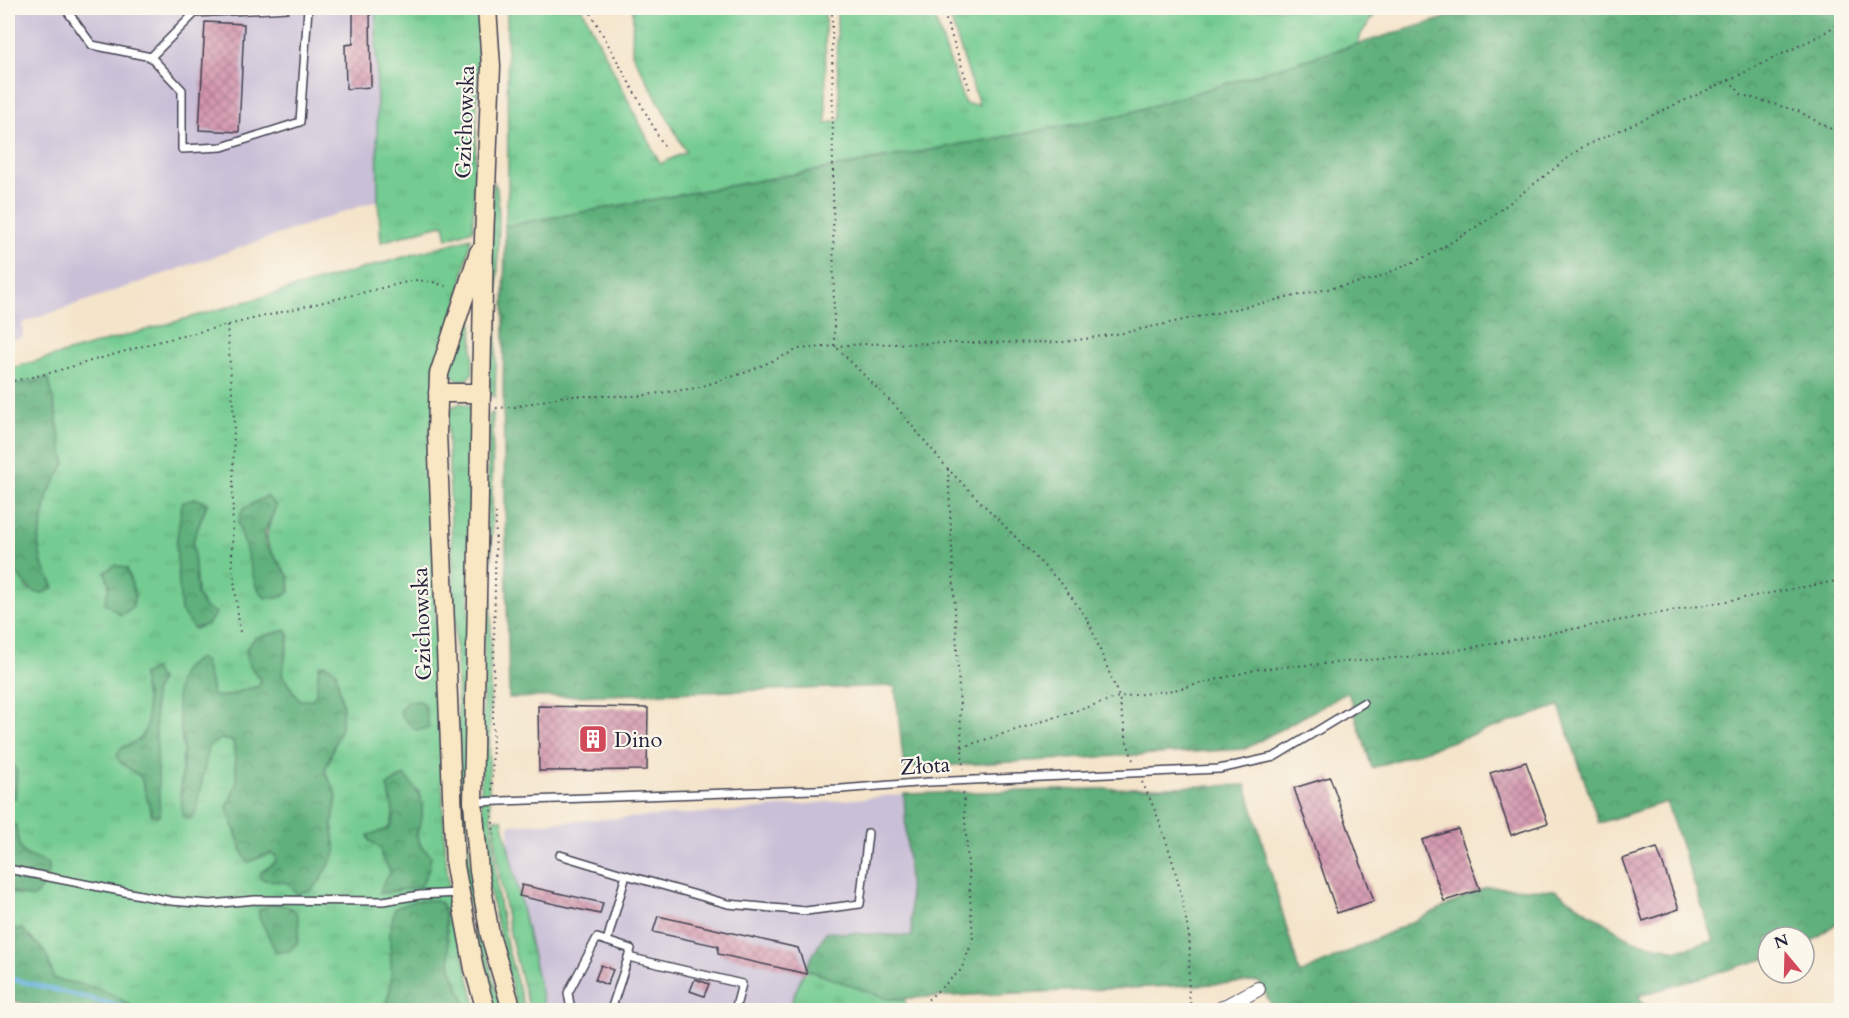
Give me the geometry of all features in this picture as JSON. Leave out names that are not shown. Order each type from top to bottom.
[{"type":"street","name":"Gzichowska","points":[[487,8],[491,66],[484,239],[474,802],[478,871],[490,934],[512,1011]]},
{"type":"street","name":"Gzichowska","points":[[484,239],[464,293],[439,374],[438,393],[451,772],[458,893],[474,969],[486,1011]]},
{"type":"street","points":[[438,393],[481,400]]},
{"type":"street","points":[[1219,1011],[1258,989]]},
{"type":"lane","points":[[65,8],[92,45],[151,57],[182,90],[182,149],[222,147],[300,122],[308,8]]},
{"type":"lane","points":[[151,57],[195,13],[287,8]]},
{"type":"lane","name":"Złota","points":[[474,802],[841,789],[963,781],[1219,770],[1274,757],[1363,703]]},
{"type":"lane","points":[[560,855],[728,904],[806,911],[860,904],[868,833]]},
{"type":"lane","points":[[8,869],[171,901],[210,904],[255,900],[383,901],[420,895],[458,893]]},
{"type":"lane","points":[[608,941],[626,875]]},
{"type":"lane","points":[[571,1011],[568,993],[597,938],[631,949],[611,1011]]},
{"type":"lane","points":[[628,957],[742,984],[735,1011]]},
{"type":"path","points":[[588,8],[664,146]]},
{"type":"path","points":[[831,8],[834,345],[898,409],[948,469],[1061,583],[1088,620],[1119,697],[1126,742],[1152,802],[1179,889],[1189,939],[1193,1011]]},
{"type":"path","points":[[942,8],[971,93]]},
{"type":"path","points":[[481,400],[514,407],[565,396],[639,396],[696,388],[747,372],[799,349],[834,345],[1065,342],[1123,333],[1374,279],[1432,254],[1486,220],[1581,148],[1729,80],[1821,35],[1842,21]]},
{"type":"path","points":[[1729,80],[1742,94],[1798,111],[1842,135]]},
{"type":"path","points":[[8,382],[46,374],[117,352],[415,280],[433,282],[464,293]]},
{"type":"path","points":[[227,325],[234,418],[232,561],[240,632]]},
{"type":"path","points":[[924,1011],[925,1002],[961,970],[973,939],[948,469]]},
{"type":"path","points":[[494,842],[492,801],[496,512]]},
{"type":"path","points":[[962,747],[1119,697],[1173,690],[1259,669],[1431,655],[1842,580]]},
{"type":"shaded area","points":[[8,8],[376,8],[378,200],[22,323],[23,337],[8,341]]},
{"type":"shaded area","points":[[904,794],[912,936],[826,932],[805,969],[788,1010],[544,1010],[527,951],[517,884],[508,868],[509,825],[740,811]]},
{"type":"green space","points":[[376,8],[480,8],[473,230],[447,239],[444,224],[381,242],[378,200]]},
{"type":"green space","points":[[507,8],[582,8],[660,164],[686,152],[632,53],[633,8],[825,8],[826,124],[841,119],[837,61],[837,8],[931,8],[965,104],[979,105],[947,8],[1379,8],[1361,34],[1358,44],[1115,117],[505,226],[508,188]]},
{"type":"green space","points":[[1478,8],[1841,8],[1841,920],[1816,938],[1816,925],[1756,925],[1756,962],[1638,996],[1649,1010],[1274,1010],[1259,982],[888,999],[805,969],[826,932],[912,936],[904,794],[1246,785],[1300,974],[1487,887],[1555,890],[1633,941],[1677,950],[1714,941],[1666,802],[1599,823],[1559,706],[1372,768],[1348,692],[1245,749],[904,768],[895,686],[509,698],[503,399],[505,226],[1115,117]]},
{"type":"green space","points":[[493,181],[497,188],[499,215],[495,398],[489,392]]},
{"type":"green space","points":[[471,238],[429,439],[445,850],[451,906],[477,1010],[468,1010],[451,968],[444,909],[390,935],[391,984],[381,1010],[136,1010],[107,992],[54,979],[46,953],[22,929],[8,930],[8,890],[19,896],[48,864],[23,852],[18,843],[16,826],[8,820],[8,796],[10,798],[14,766],[8,764],[8,565],[17,572],[28,590],[54,587],[42,564],[38,544],[48,494],[65,463],[48,379],[8,387],[8,369]],"holes":[[[195,498],[207,504],[193,541],[197,594],[204,607],[181,611]],[[276,506],[268,529],[268,544],[289,577],[238,522]],[[289,636],[282,675],[299,700],[312,700],[316,694],[341,727],[325,771],[337,797],[332,824],[336,852],[260,873],[276,862],[277,856],[271,853],[248,862],[244,857],[227,807],[237,782],[234,741],[220,739],[209,746],[180,796],[183,750],[178,708],[205,662],[213,696],[232,695],[258,687],[261,681],[248,663]],[[142,676],[160,680],[154,693],[159,815],[152,815],[141,777],[120,762],[120,749],[138,741],[143,735],[148,719]],[[387,786],[418,790],[422,812],[416,834],[421,846],[431,856],[388,879],[391,873],[382,848],[393,810]]]},
{"type":"green space","points":[[472,308],[473,372],[467,380],[459,381],[451,375],[450,365],[467,315]]},
{"type":"green space","points":[[48,378],[65,463],[48,494],[38,544],[42,564],[54,587],[40,593],[28,587],[8,565],[8,387]]},
{"type":"green space","points":[[461,403],[470,407],[472,412],[466,808],[471,879],[478,919],[501,1010],[494,1010],[476,942],[464,873],[447,415],[452,407]]},
{"type":"green space","points":[[493,412],[489,792],[498,897],[508,950],[525,1010],[517,1010],[488,884],[481,796],[489,416]]},
{"type":"green space","points":[[267,496],[276,506],[265,532],[266,545],[289,577],[290,592],[278,598],[265,598],[256,586],[238,522],[243,509]]},
{"type":"green space","points":[[195,498],[207,503],[193,541],[197,594],[204,607],[216,613],[208,624],[194,629],[181,611],[176,545],[182,503]]},
{"type":"green space","points":[[115,565],[127,568],[135,595],[132,608],[121,615],[105,603],[109,584],[105,572]]},
{"type":"green space","points":[[287,630],[289,636],[282,675],[299,700],[312,700],[316,694],[319,666],[326,664],[336,672],[343,706],[341,727],[325,771],[337,797],[332,824],[336,852],[320,881],[311,890],[297,894],[288,883],[261,879],[260,873],[276,862],[276,856],[271,853],[248,862],[244,857],[227,807],[237,782],[233,741],[220,739],[209,746],[195,815],[190,819],[183,816],[181,792],[183,743],[177,704],[181,674],[200,658],[205,662],[213,696],[232,695],[258,687],[261,681],[248,663],[246,649],[255,638]]},
{"type":"green space","points":[[154,669],[160,680],[154,693],[160,816],[152,815],[141,777],[120,762],[117,755],[120,749],[137,741],[143,735],[146,728],[147,710],[142,675]]},
{"type":"green space","points":[[407,701],[420,701],[425,705],[429,728],[416,730],[401,716],[400,710]]},
{"type":"green space","points":[[8,764],[14,766],[17,772],[15,798],[8,796]]},
{"type":"green space","points":[[404,775],[416,789],[422,802],[422,817],[416,834],[421,846],[431,856],[429,869],[420,887],[380,893],[383,883],[391,872],[381,856],[381,849],[370,841],[368,835],[385,830],[391,825],[393,808],[387,786]]},
{"type":"green space","points":[[494,819],[502,819],[545,1010],[530,1010],[523,986],[502,892]]},
{"type":"green space","points":[[8,820],[16,826],[18,843],[23,852],[48,864],[48,873],[44,883],[32,898],[8,890]]},
{"type":"green space","points":[[435,900],[441,903],[444,909],[451,968],[468,1010],[381,1010],[391,984],[390,933],[395,908],[415,901]]},
{"type":"green space","points":[[271,904],[293,909],[298,918],[298,942],[289,951],[276,952],[259,917],[259,910]]},
{"type":"green space","points":[[22,929],[46,953],[54,979],[106,992],[136,1010],[58,1010],[8,1000],[8,930]]},
{"type":"green space","points":[[805,969],[888,999],[905,999],[906,1010],[788,1010]]},
{"type":"building","points":[[353,8],[370,8],[371,87],[346,89],[345,45],[353,44]]},
{"type":"building","points":[[205,22],[244,24],[239,132],[199,130]]},
{"type":"building","name":"Dino","points":[[538,706],[648,708],[647,770],[539,771]]},
{"type":"building","points":[[1526,762],[1548,823],[1511,835],[1490,773]]},
{"type":"building","points":[[1330,777],[1374,901],[1337,913],[1294,788]]},
{"type":"building","points":[[1458,829],[1480,890],[1444,901],[1422,840]]},
{"type":"building","points":[[1657,848],[1679,909],[1643,921],[1622,859]]},
{"type":"building","points":[[522,885],[603,903],[600,914],[519,896]]},
{"type":"building","points":[[658,916],[798,948],[807,974],[718,954],[718,946],[653,932]]},
{"type":"building","points":[[601,965],[613,970],[607,985],[595,980]]},
{"type":"building","points":[[695,979],[709,984],[704,996],[690,991]]},
{"type":"waterway","points":[[8,978],[135,1010]]},
{"type":"place","name":"Dino","points":[[593,739]]}]
